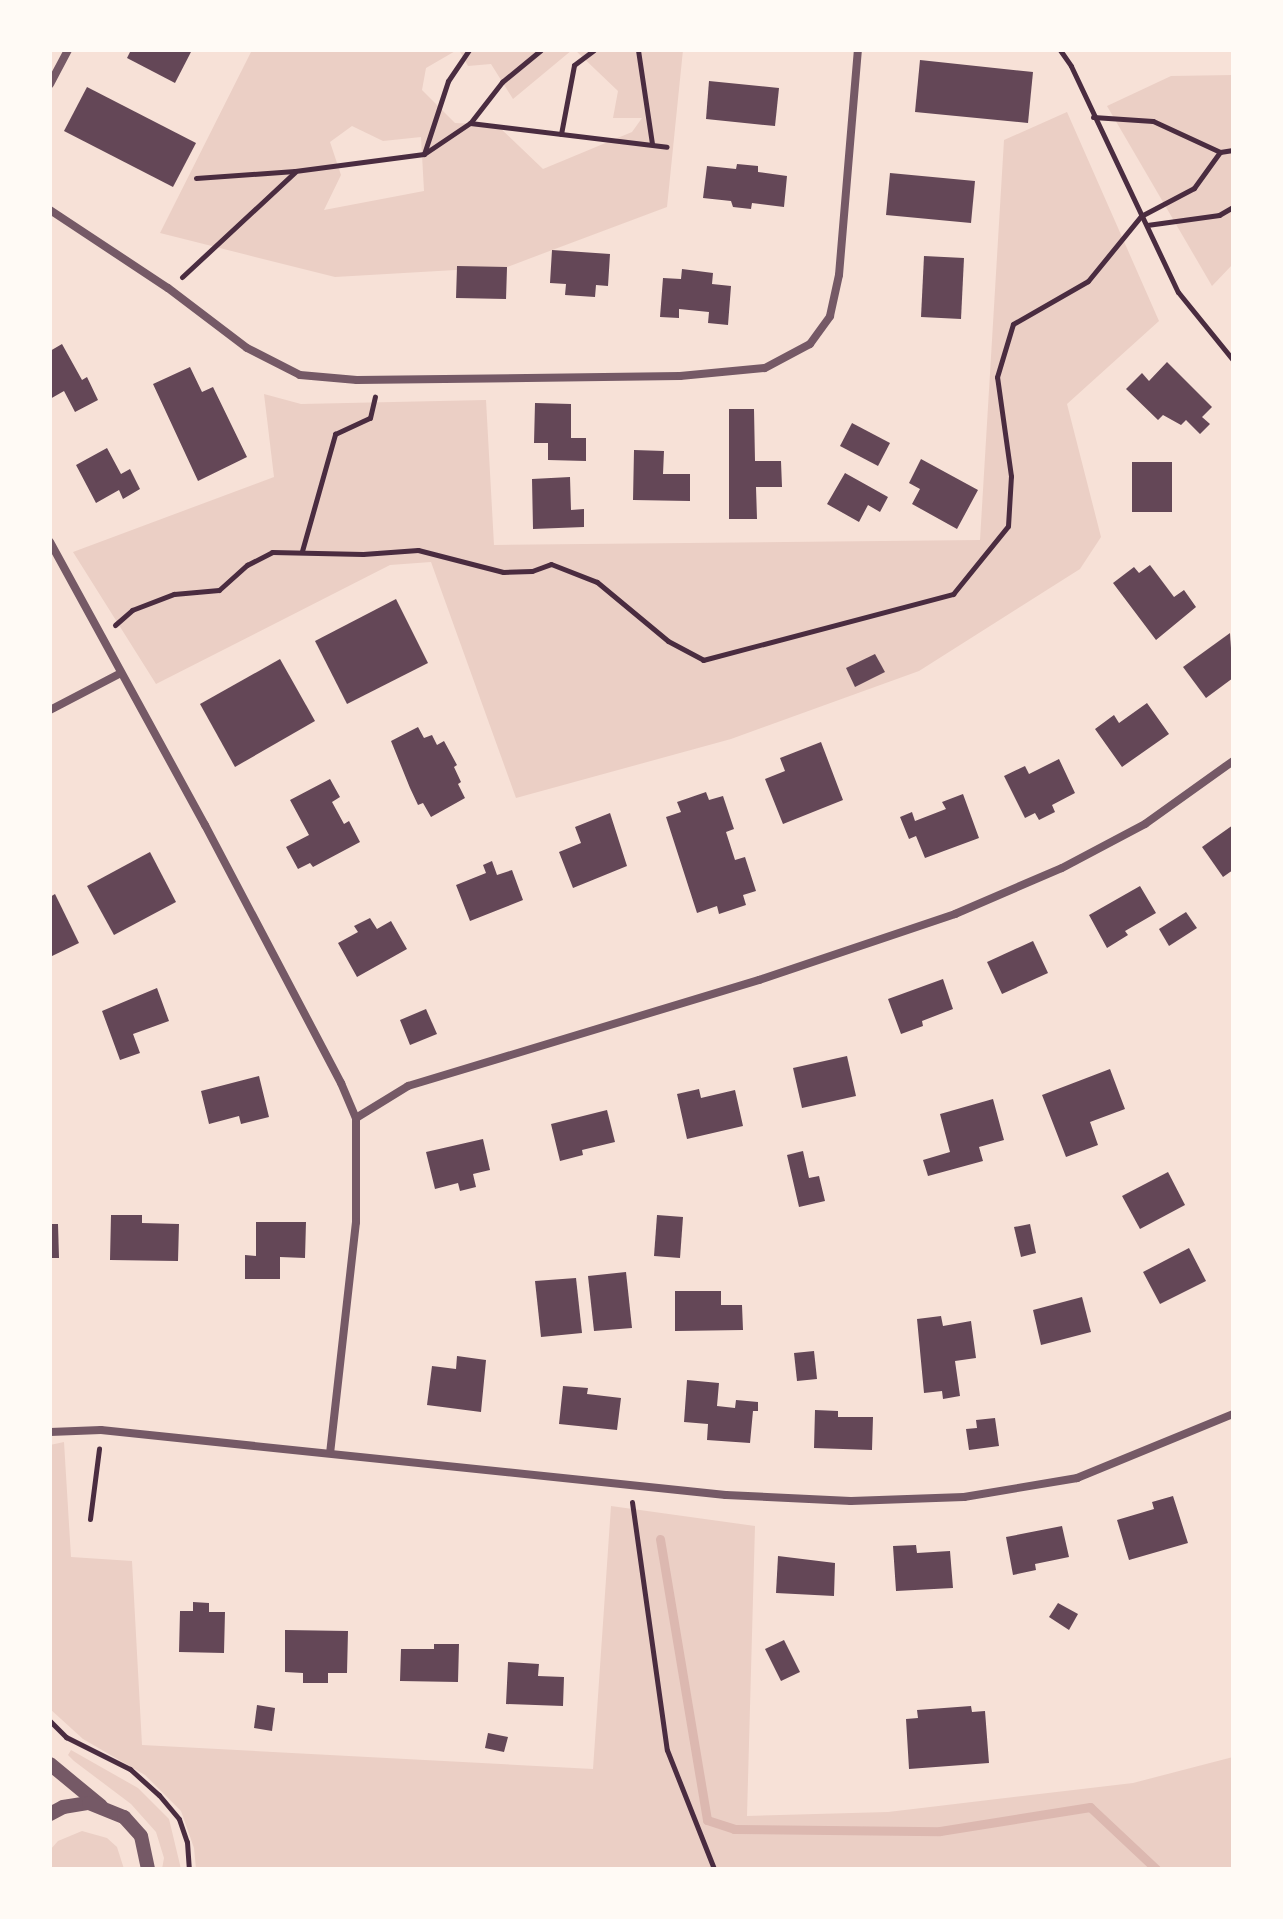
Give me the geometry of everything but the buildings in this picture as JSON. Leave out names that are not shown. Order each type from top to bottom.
[{"type":"street","points":[[50,84],[68,50]]},
{"type":"street","points":[[50,210],[168,288],[272,364],[323,380],[712,375],[765,368],[796,355],[820,332],[835,298],[858,50]]},
{"type":"street","points":[[50,542],[309,1020],[356,1118],[356,1222],[330,1452]]},
{"type":"street","points":[[50,710],[121,673]]},
{"type":"street","points":[[356,1118],[408,1086],[744,985],[955,914],[1062,868],[1145,824],[1233,761]]},
{"type":"street","points":[[50,1432],[101,1430],[726,1495],[851,1501],[964,1497],[1077,1478],[1233,1414]]},
{"type":"street","points":[[50,1764],[101,1806],[124,1817],[141,1836],[148,1869]]},
{"type":"street","points":[[50,1814],[63,1807],[101,1806]]},
{"type":"path","points":[[424,154],[448,81],[469,50]]},
{"type":"path","points":[[196,178],[295,171],[424,154],[470,123],[502,82],[541,50]]},
{"type":"path","points":[[561,134],[574,65],[594,50]]},
{"type":"path","points":[[638,50],[652,144]]},
{"type":"path","points":[[1060,50],[1071,66],[1092,117],[1178,292],[1233,360]]},
{"type":"path","points":[[1092,117],[1153,121],[1220,152],[1233,150]]},
{"type":"path","points":[[470,123],[667,147]]},
{"type":"path","points":[[103,636],[132,610],[174,594],[219,590],[247,565],[272,552],[363,554],[418,550],[503,572],[532,571],[551,564],[597,582],[668,641],[703,660],[953,594],[1008,526],[1011,476],[997,377],[1013,324],[1088,281],[1141,216],[1194,188],[1220,152]]},
{"type":"path","points":[[168,288],[295,171]]},
{"type":"path","points":[[1147,225],[1219,215],[1233,207]]},
{"type":"path","points":[[302,551],[335,434],[370,418],[379,380]]},
{"type":"path","points":[[90,1519],[101,1430]]},
{"type":"path","points":[[630,1484],[667,1750],[714,1869]]},
{"type":"path","points":[[50,1721],[66,1737],[130,1769],[159,1795],[179,1819],[187,1842],[189,1869]]},
{"type":"shaded area","points":[[252,50],[457,50],[426,68],[422,90],[455,123],[497,125],[543,169],[632,132],[642,118],[613,118],[618,91],[575,50],[683,50],[667,207],[507,267],[335,277],[160,233]],"holes":[[[352,126],[383,141],[421,137],[424,191],[324,210],[341,175],[330,142]]]},
{"type":"shaded area","points":[[459,50],[572,50],[513,99],[491,64],[468,66]]},
{"type":"shaded area","points":[[1233,75],[1233,264],[1212,286],[1107,106],[1171,76]]},
{"type":"shaded area","points":[[1067,112],[1159,321],[1067,404],[1101,537],[1080,569],[919,671],[731,739],[516,798],[431,562],[390,565],[156,684],[73,552],[274,477],[264,394],[301,404],[486,400],[494,545],[980,540],[1004,140]]},
{"type":"shaded area","points":[[64,1442],[71,1557],[132,1561],[142,1745],[593,1769],[611,1506],[755,1526],[747,1816],[888,1812],[1133,1783],[1233,1757],[1233,1869],[196,1869],[194,1848],[181,1811],[145,1775],[83,1739],[50,1709],[50,1445]]},
{"type":"shaded area","points":[[71,1750],[138,1788],[169,1819],[181,1869],[162,1869],[164,1858],[156,1832],[131,1804],[74,1761],[68,1755]]},
{"type":"shaded area","points":[[82,1831],[107,1838],[117,1847],[124,1869],[50,1869],[50,1850],[58,1841]]},
{"type":"waterway","points":[[660,1539],[707,1820],[734,1829],[940,1831],[1090,1807],[1156,1869]]}]
